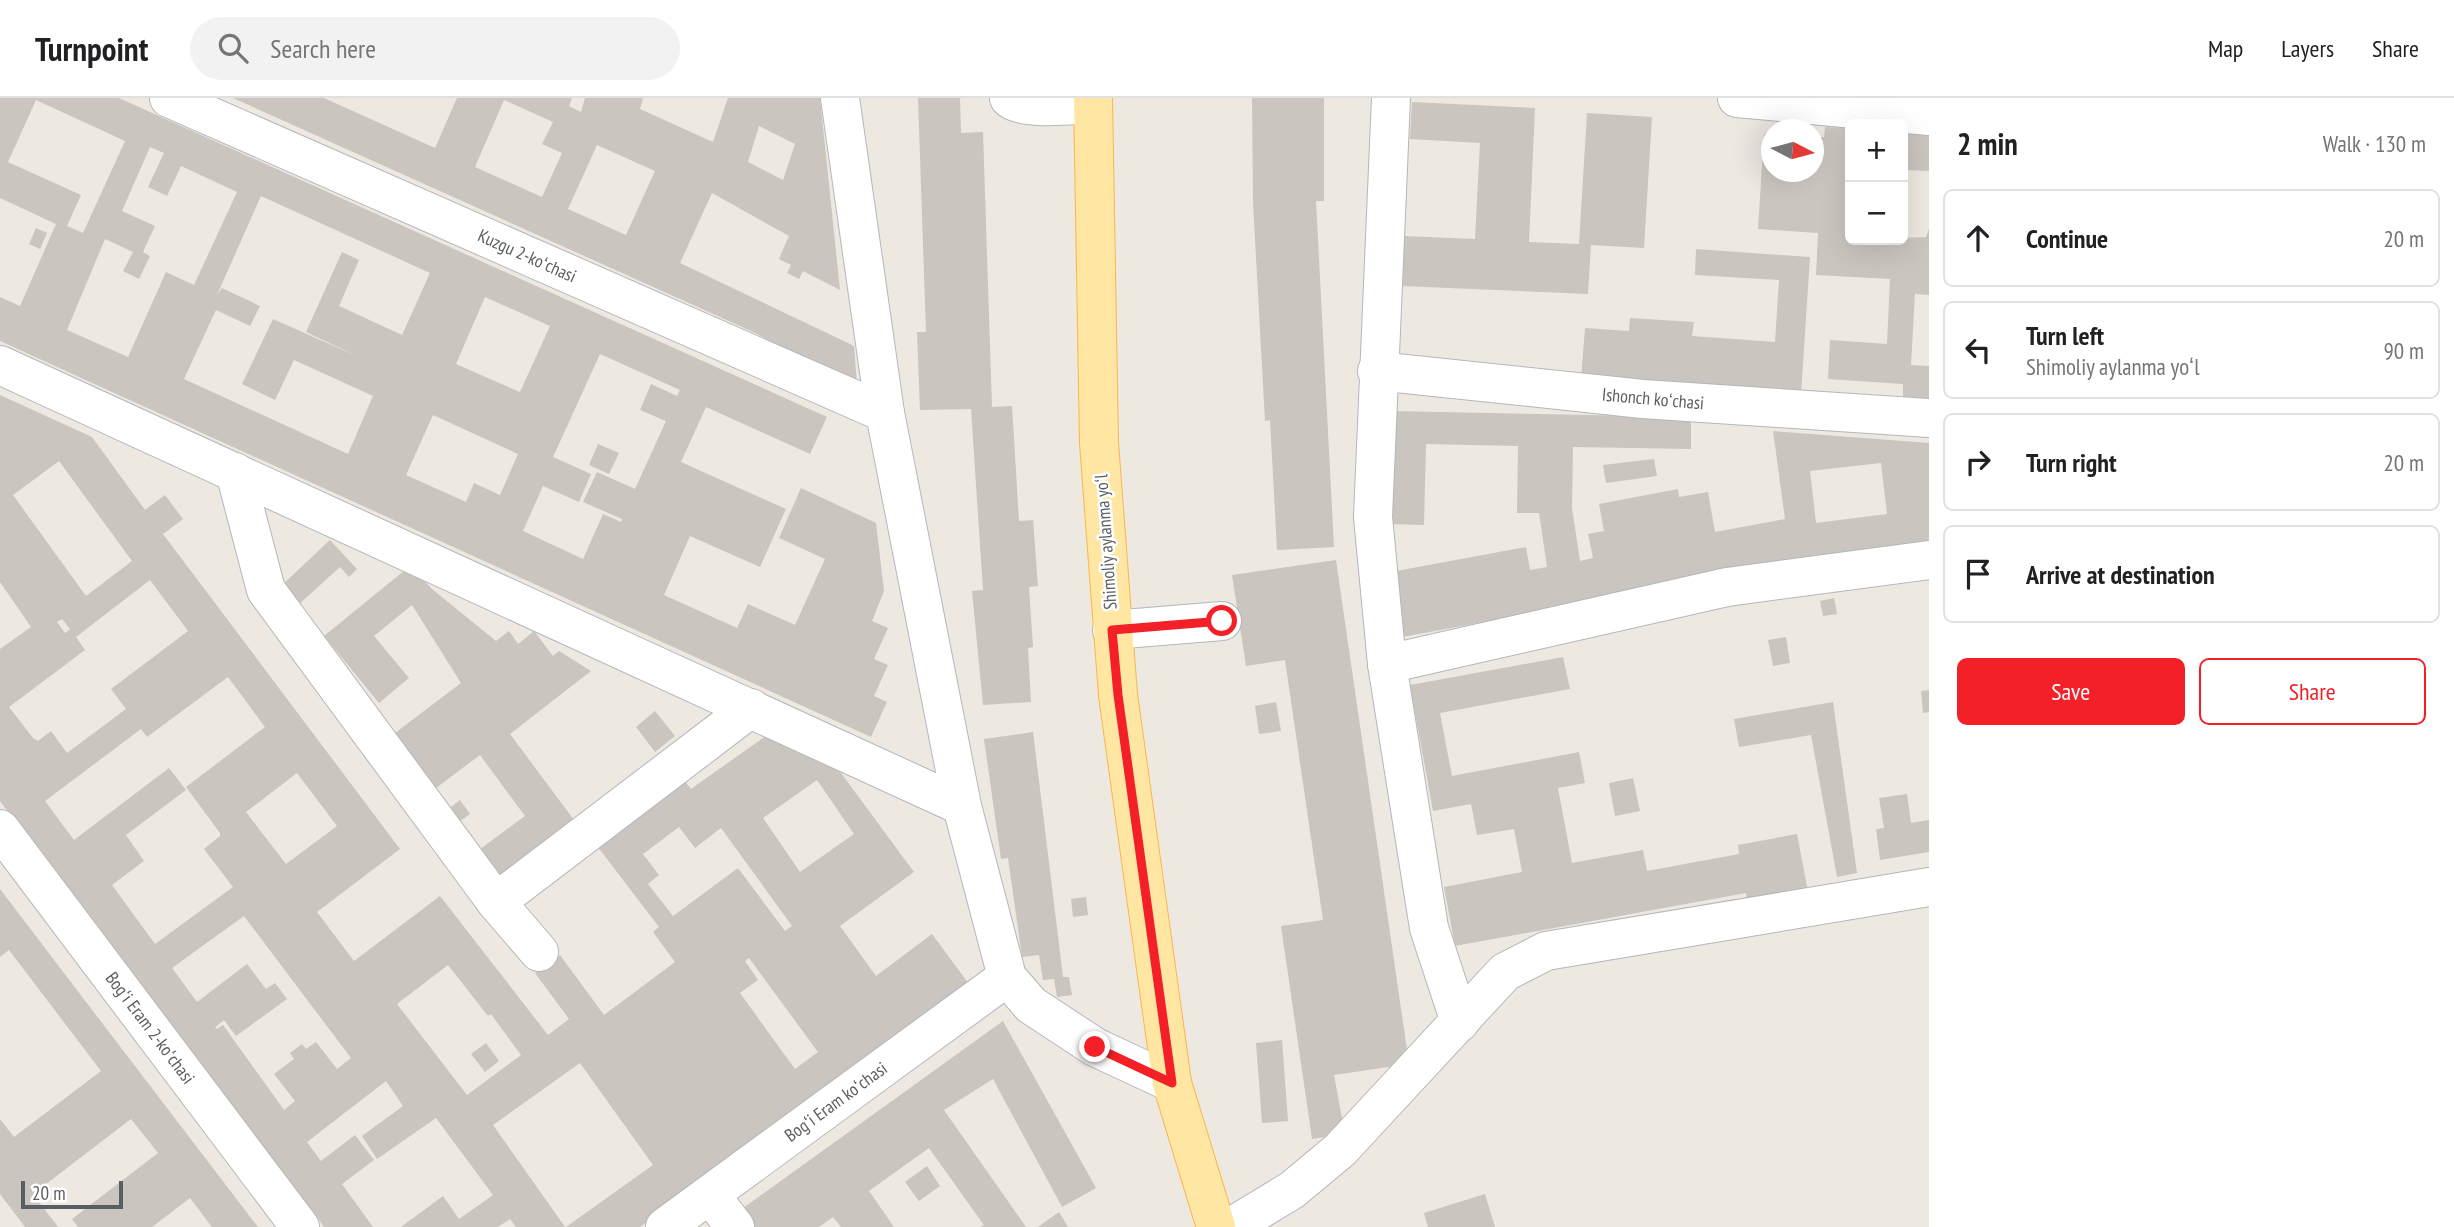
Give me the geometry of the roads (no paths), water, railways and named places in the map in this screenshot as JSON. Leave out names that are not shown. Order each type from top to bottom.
[{"type":"main road","name":"Shimoliy aylanma yoʻl","points":[[1093,101],[1099,443],[1118,695],[1172,1083],[1216,1227]]},
{"type":"street","name":"Kuzgu 2-koʻchasi","points":[[169,98],[885,413]]},
{"type":"street","points":[[840,98],[885,413],[962,806],[1007,977],[1031,1005],[1095,1047],[1172,1083]]},
{"type":"street","points":[[1009,98],[1013,103],[1026,105],[1093,101]]},
{"type":"street","points":[[1391,98],[1377,371],[1373,517],[1387,664],[1429,928],[1460,1021]]},
{"type":"street","points":[[1737,98],[1929,116]]},
{"type":"street","points":[[0,365],[962,806]]},
{"type":"street","name":"Ishonch koʻchasi","points":[[1377,371],[1643,399],[1929,418]]},
{"type":"street","points":[[235,472],[266,590],[496,902],[539,952]]},
{"type":"street","points":[[1387,664],[1727,587],[1929,560]]},
{"type":"street","points":[[1112,630],[1222,621]]},
{"type":"street","points":[[496,902],[751,708]]},
{"type":"street","name":"Bogʻi Eram 2-koʻchasi","points":[[0,829],[300,1227]]},
{"type":"street","points":[[1231,1227],[1292,1190],[1340,1150],[1505,972],[1546,951],[1929,887]]},
{"type":"street","name":"Bogʻi Eram koʻchasi","points":[[665,1227],[1007,977]]},
{"type":"street","points":[[710,1195],[735,1227]]}]
